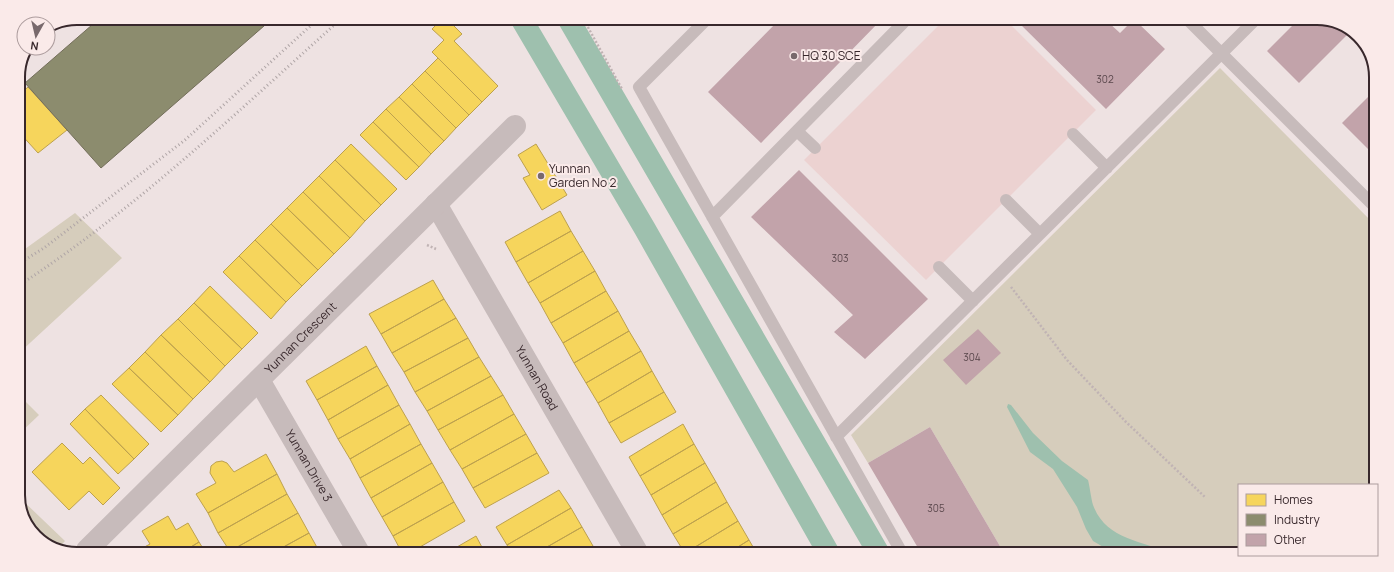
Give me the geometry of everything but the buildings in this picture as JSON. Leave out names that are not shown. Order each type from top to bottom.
[{"type":"street","name":"Yunnan Crescent","points":[[91,547],[515,126]]},
{"type":"street","name":"Yunnan Road","points":[[436,204],[634,547]]},
{"type":"street","name":"Yunnan Drive 3","points":[[259,380],[356,547]]},
{"type":"lane","points":[[701,25],[639,87],[899,547]]},
{"type":"lane","points":[[712,217],[901,25]]},
{"type":"lane","points":[[1193,25],[1369,201]]},
{"type":"lane","points":[[836,437],[1250,25]]},
{"type":"lane","points":[[797,131],[815,148]]},
{"type":"lane","points":[[1073,134],[1107,168]]},
{"type":"lane","points":[[1006,200],[1040,234]]},
{"type":"lane","points":[[939,267],[973,301]]},
{"type":"path","points":[[422,246],[429,244],[438,251]]},
{"type":"path","points":[[1000,274],[1067,360],[1125,421],[1206,498]]},
{"type":"shaded area","points":[[939,25],[1011,25],[1096,110],[926,280],[804,160]]},
{"type":"shaded area","points":[[1220,68],[1369,219],[1369,484],[1238,484],[1238,547],[1000,547],[930,427],[868,463],[851,435]]},
{"type":"shaded area","points":[[75,213],[122,258],[25,348],[25,249]]},
{"type":"shaded area","points":[[25,401],[39,415],[25,428]]},
{"type":"shaded area","points":[[1008,404],[1011,405],[1033,433],[1062,461],[1088,480],[1093,505],[1099,517],[1106,525],[1115,532],[1153,547],[1103,547],[1093,541],[1086,529],[1077,507],[1053,469],[1030,452],[1007,407]]},
{"type":"shaded area","points":[[26,503],[65,541],[62,544],[45,536],[30,518]]},
{"type":"waterway","points":[[525,25],[645,229],[825,547]]},
{"type":"waterway","points":[[572,25],[875,547]]},
{"type":"railway","points":[[25,260],[44,248],[185,140],[311,25]]},
{"type":"railway","points":[[25,281],[61,257],[144,193],[224,124],[334,25]]},
{"type":"place","name":"HQ 30 SCE","points":[[794,56]]},
{"type":"place","name":"Yunnan Garden No 2","points":[[541,176]]}]
